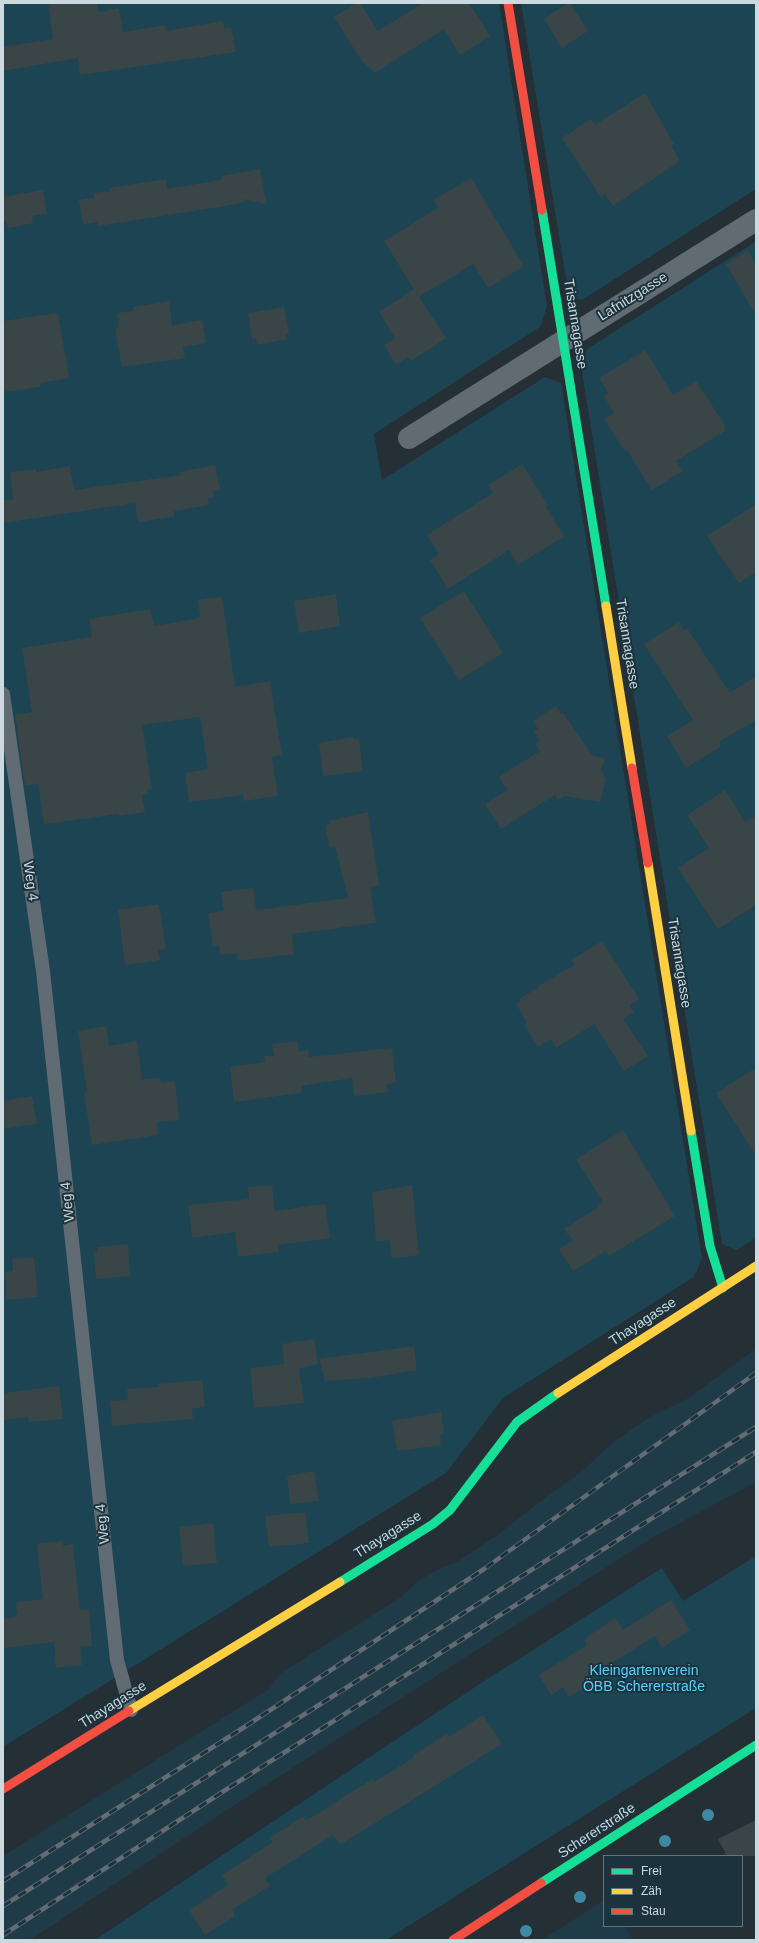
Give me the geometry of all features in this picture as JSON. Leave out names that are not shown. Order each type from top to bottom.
[{"type":"street","name":"Trisannagasse","points":[[508,3],[564,340],[710,1246],[722,1288]]},
{"type":"street","name":"Lafnitzgasse","points":[[409,438],[756,220]]},
{"type":"street","name":"Thayagasse","points":[[3,1789],[433,1524],[450,1510],[508,1432],[521,1418],[756,1266]]},
{"type":"street","name":"Schererstraße","points":[[453,1940],[756,1745]]},
{"type":"lane","name":"Weg 4","points":[[3,694],[43,971],[117,1660],[131,1710]]},
{"type":"shaded area","points":[[756,1349],[756,1482],[652,1538],[230,1808],[30,1940],[3,1940],[3,1856],[269,1689],[281,1673],[401,1597],[418,1581],[437,1570],[457,1562],[496,1536],[580,1473],[612,1443],[648,1418],[687,1399]]},
{"type":"shaded area","points":[[603,1901],[603,1927],[626,1927],[633,1940],[542,1940]]},
{"type":"green space","points":[[3,3],[499,3],[547,307],[540,327],[374,434],[382,480],[545,377],[561,383],[702,1258],[694,1277],[503,1398],[446,1473],[3,1747]]},
{"type":"green space","points":[[521,3],[756,3],[756,189],[582,300],[569,297]]},
{"type":"green space","points":[[755,242],[756,1238],[736,1250],[722,1244],[581,366],[587,349]]},
{"type":"green space","name":"Kleingartenverein ÖBB Schererstraße","points":[[756,1556],[756,1708],[386,1940],[95,1940],[481,1683],[662,1568],[683,1601]]},
{"type":"building","points":[[48,3],[97,3],[99,12],[119,8],[123,32],[165,25],[166,31],[223,21],[224,28],[231,27],[236,52],[80,75],[78,58],[3,71],[3,47],[53,39]]},
{"type":"building","points":[[356,3],[360,3],[378,31],[423,3],[469,3],[490,36],[460,55],[444,29],[375,73],[361,60],[334,17]]},
{"type":"building","points":[[570,3],[588,31],[562,48],[544,19]]},
{"type":"building","points":[[645,93],[674,144],[671,146],[680,161],[613,206],[605,194],[601,197],[562,138],[591,119],[595,125]]},
{"type":"building","points":[[260,169],[266,204],[244,199],[244,203],[98,226],[97,222],[83,224],[79,200],[94,198],[94,193],[110,191],[109,188],[166,179],[167,189],[221,180],[221,176]]},
{"type":"building","points":[[471,178],[524,266],[488,288],[473,264],[419,297],[446,338],[411,361],[408,357],[396,365],[384,345],[395,338],[379,312],[414,289],[384,241],[438,208],[433,200]]},
{"type":"building","points":[[43,190],[47,214],[32,216],[33,223],[8,228],[6,221],[3,221],[3,197]]},
{"type":"building","points":[[748,250],[756,265],[756,315],[726,264]]},
{"type":"building","points":[[169,301],[172,325],[202,320],[206,343],[183,347],[185,358],[122,367],[115,329],[119,328],[117,313],[134,311],[134,307]]},
{"type":"building","points":[[284,307],[289,334],[286,334],[287,339],[257,345],[256,339],[252,340],[248,313]]},
{"type":"building","points":[[58,313],[69,378],[40,383],[40,387],[3,392],[3,321]]},
{"type":"building","points":[[645,350],[673,395],[696,381],[726,427],[724,428],[725,431],[676,461],[683,471],[652,490],[626,449],[624,450],[604,419],[614,413],[604,396],[608,393],[599,378]]},
{"type":"building","points":[[522,464],[548,505],[545,506],[564,536],[518,565],[509,550],[448,589],[430,560],[439,554],[427,535],[493,493],[488,485]]},
{"type":"building","points":[[215,465],[220,490],[213,491],[214,497],[208,498],[209,505],[174,511],[174,517],[138,522],[135,503],[3,523],[3,501],[13,499],[10,472],[36,469],[36,472],[70,466],[74,490],[181,475],[180,472]]},
{"type":"building","points":[[756,504],[756,572],[739,583],[707,536]]},
{"type":"building","points":[[464,591],[503,653],[459,680],[420,618]]},
{"type":"building","points":[[336,594],[340,626],[299,633],[294,601]]},
{"type":"building","points":[[222,597],[235,687],[270,681],[282,755],[272,757],[278,796],[244,801],[243,795],[189,802],[185,773],[208,769],[200,717],[142,725],[152,789],[147,790],[148,794],[142,795],[145,812],[44,824],[38,784],[25,786],[15,714],[32,712],[22,648],[92,637],[89,619],[150,609],[154,626],[199,618],[198,600]]},
{"type":"building","points":[[679,622],[684,630],[687,628],[730,693],[756,676],[756,720],[719,742],[721,746],[686,768],[667,736],[693,720],[644,644]]},
{"type":"building","points":[[556,706],[561,714],[563,713],[593,756],[605,758],[601,770],[606,780],[600,802],[564,796],[558,800],[555,795],[501,829],[485,804],[507,790],[499,777],[540,751],[535,744],[540,741],[534,731],[538,729],[533,721]]},
{"type":"building","points":[[354,737],[354,739],[359,739],[363,771],[323,776],[319,743]]},
{"type":"building","points":[[725,790],[745,822],[756,815],[756,905],[718,929],[678,868],[709,848],[687,815]]},
{"type":"building","points":[[368,812],[379,885],[370,887],[376,923],[292,934],[294,954],[238,961],[237,953],[220,955],[219,945],[213,947],[208,913],[224,911],[221,892],[253,888],[256,910],[348,898],[335,847],[330,848],[325,825],[330,824],[329,821]]},
{"type":"building","points":[[159,904],[166,949],[158,950],[160,960],[125,965],[118,910]]},
{"type":"building","points":[[602,941],[639,999],[630,1005],[634,1012],[623,1019],[648,1056],[624,1071],[594,1024],[556,1048],[551,1039],[538,1047],[524,1024],[527,1022],[516,1004],[520,1001],[519,999],[539,987],[538,986],[575,965],[572,960]]},
{"type":"building","points":[[106,1026],[109,1046],[137,1041],[142,1080],[160,1078],[161,1083],[175,1081],[179,1120],[157,1122],[158,1135],[92,1145],[84,1093],[87,1092],[78,1031]]},
{"type":"building","points":[[298,1041],[299,1052],[308,1050],[309,1057],[392,1048],[396,1083],[387,1084],[388,1092],[354,1096],[352,1078],[301,1086],[302,1093],[234,1102],[230,1067],[265,1062],[264,1056],[274,1056],[272,1044]]},
{"type":"building","points":[[756,1068],[756,1156],[716,1093]]},
{"type":"building","points":[[32,1096],[37,1124],[3,1129],[3,1101]]},
{"type":"building","points":[[623,1130],[675,1216],[609,1256],[606,1251],[573,1271],[559,1249],[573,1241],[564,1229],[599,1207],[598,1205],[603,1202],[576,1159]]},
{"type":"building","points":[[272,1185],[275,1211],[325,1204],[330,1238],[278,1245],[279,1252],[238,1257],[235,1232],[192,1238],[188,1205],[249,1199],[248,1187]]},
{"type":"building","points":[[412,1185],[419,1255],[392,1258],[390,1240],[376,1241],[372,1192]]},
{"type":"building","points":[[128,1244],[130,1276],[96,1279],[94,1252],[97,1252],[97,1247]]},
{"type":"building","points":[[34,1257],[38,1297],[7,1300],[5,1272],[13,1271],[12,1259]]},
{"type":"building","points":[[314,1339],[318,1364],[299,1369],[304,1403],[254,1408],[250,1368],[284,1364],[282,1344]]},
{"type":"building","points":[[414,1346],[417,1370],[370,1378],[325,1381],[319,1359]]},
{"type":"building","points":[[202,1380],[205,1407],[192,1409],[193,1419],[112,1426],[110,1401],[128,1400],[127,1389],[159,1387],[158,1384]]},
{"type":"building","points":[[59,1386],[63,1419],[29,1422],[28,1417],[3,1420],[3,1393]]},
{"type":"building","points":[[441,1412],[444,1433],[440,1435],[441,1445],[397,1451],[392,1421]]},
{"type":"building","points":[[314,1471],[319,1501],[290,1504],[287,1476]]},
{"type":"building","points":[[305,1512],[309,1543],[269,1547],[265,1516]]},
{"type":"building","points":[[213,1523],[217,1563],[183,1566],[179,1527]]},
{"type":"building","points":[[63,1541],[63,1546],[73,1544],[80,1610],[89,1609],[92,1646],[80,1647],[82,1665],[56,1668],[54,1642],[3,1648],[3,1619],[16,1617],[16,1602],[43,1599],[37,1544]]},
{"type":"building","points":[[671,1600],[690,1630],[662,1648],[655,1636],[588,1678],[592,1683],[569,1697],[563,1687],[551,1695],[539,1675],[587,1645],[584,1639],[615,1618],[623,1630]]},
{"type":"building","points":[[483,1715],[502,1744],[340,1845],[333,1835],[265,1878],[270,1886],[232,1910],[235,1916],[205,1935],[189,1910],[228,1885],[222,1875],[273,1842],[270,1837],[303,1817],[306,1821],[372,1779],[374,1782],[413,1758],[412,1756],[446,1734],[448,1737]]},
{"type":"building","points":[[756,1820],[756,1856],[726,1855],[718,1839]]},
{"type":"railway","points":[[3,1881],[246,1726],[484,1569],[756,1373]]},
{"type":"railway","points":[[3,1906],[756,1427]]},
{"type":"railway","points":[[3,1935],[227,1789],[756,1452]]},
{"type":"traffic: fast","points":[[542,210],[606,606]]},
{"type":"traffic: fast","points":[[691,1131],[710,1246],[723,1288]]},
{"type":"traffic: fast","points":[[340,1582],[433,1524],[450,1510],[517,1422],[558,1393]]},
{"type":"traffic: fast","points":[[541,1883],[756,1745]]},
{"type":"traffic: slow","points":[[606,606],[632,768]]},
{"type":"traffic: slow","points":[[648,863],[691,1131]]},
{"type":"traffic: slow","points":[[558,1393],[756,1266]]},
{"type":"traffic: slow","points":[[129,1711],[340,1582]]},
{"type":"traffic: jam","points":[[508,3],[542,210]]},
{"type":"traffic: jam","points":[[632,768],[648,863]]},
{"type":"traffic: jam","points":[[3,1789],[129,1711]]},
{"type":"traffic: jam","points":[[453,1940],[541,1883]]}]
